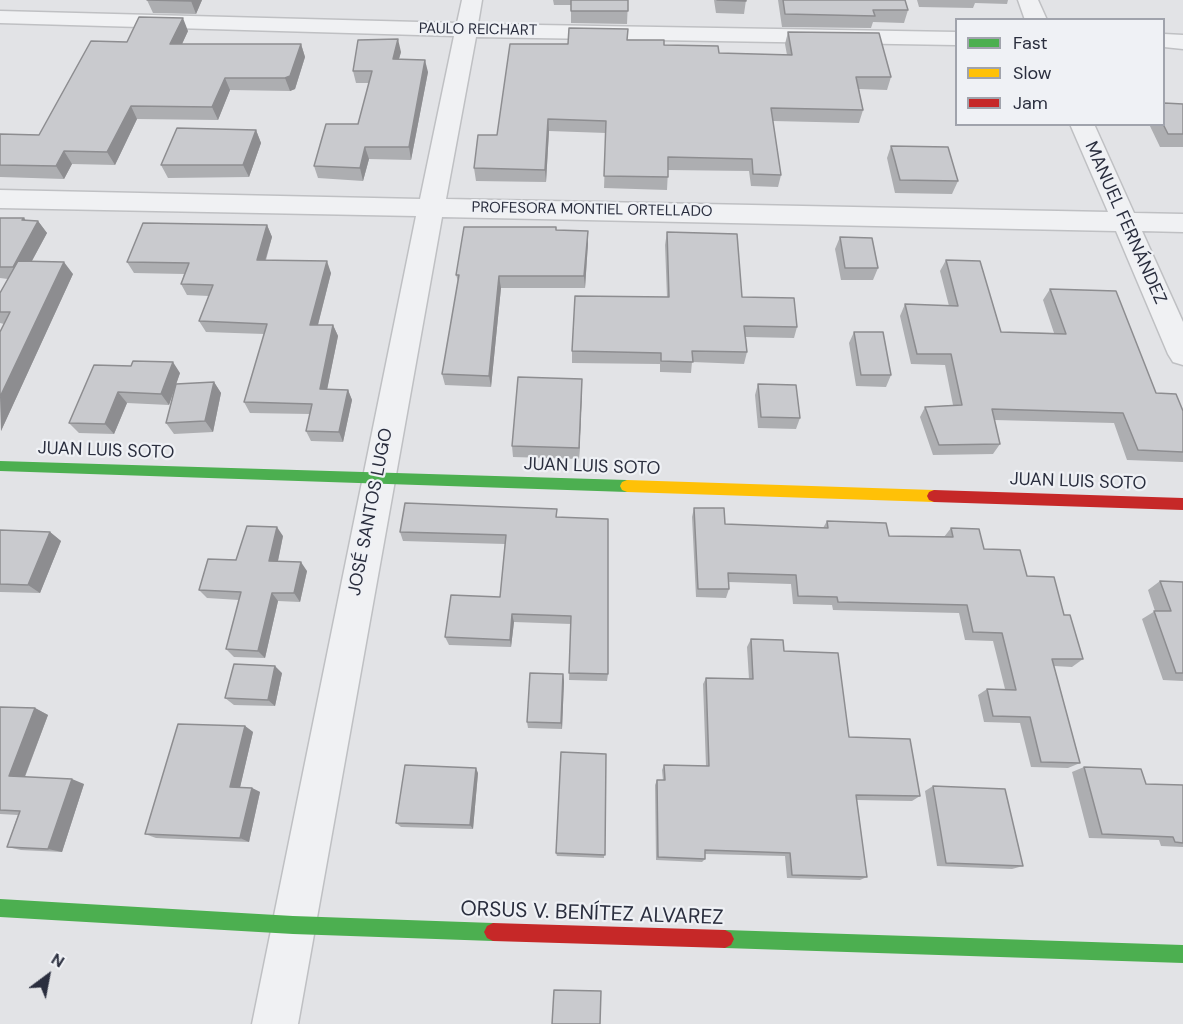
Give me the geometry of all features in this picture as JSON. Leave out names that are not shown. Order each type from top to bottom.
[{"type":"street","points":[[1028,0],[1035,18]]},
{"type":"street","name":"PAULO REICHART","points":[[0,17],[468,15],[955,38]]},
{"type":"street","name":"JOSÉ SANTOS LUGO","points":[[275,1024],[468,15]]},
{"type":"street","points":[[1165,42],[1183,42]]},
{"type":"street","name":"MANUEL FERNÁNDEZ","points":[[1083,126],[1183,354]]},
{"type":"street","name":"PROFESORA MONTIEL ORTELLADO","points":[[0,198],[1183,223]]},
{"type":"street","name":"JUAN LUIS SOTO","points":[[0,466],[1183,504]]},
{"type":"street","name":"ORSUS V. BENÍTEZ ALVAREZ","points":[[0,908],[293,925],[1183,954]]},
{"type":"building","points":[[571,0],[628,0],[628,11],[571,11]]},
{"type":"building","points":[[783,0],[905,0],[908,10],[873,10],[875,16],[785,14]]},
{"type":"building","points":[[139,17],[183,18],[170,44],[301,44],[290,76],[285,78],[225,78],[212,107],[131,106],[107,152],[64,151],[56,166],[0,165],[0,134],[39,135],[91,41],[127,42]]},
{"type":"building","points":[[569,28],[628,29],[627,40],[664,40],[664,45],[718,46],[719,53],[792,55],[788,32],[879,33],[891,77],[856,77],[863,110],[771,108],[781,175],[753,174],[752,159],[668,157],[668,177],[604,176],[606,121],[548,119],[545,170],[474,168],[478,135],[497,135],[510,44],[568,44]]},
{"type":"building","points":[[398,39],[393,59],[425,60],[409,147],[365,147],[360,168],[314,166],[326,124],[358,124],[372,71],[353,71],[358,40]]},
{"type":"building","points":[[1165,103],[1183,104],[1183,134],[1168,134],[1164,126]]},
{"type":"building","points":[[177,128],[256,130],[243,165],[161,165]]},
{"type":"building","points":[[891,146],[948,147],[958,181],[900,180]]},
{"type":"building","points":[[0,218],[24,218],[22,220],[38,221],[13,267],[0,267]]},
{"type":"building","points":[[143,223],[267,225],[257,260],[327,261],[310,325],[333,325],[320,389],[348,390],[339,432],[306,431],[312,404],[244,402],[267,324],[199,321],[213,285],[181,284],[189,263],[127,262]]},
{"type":"building","points":[[464,227],[556,227],[556,230],[588,231],[584,276],[499,276],[489,376],[442,374],[459,275],[456,275]]},
{"type":"building","points":[[667,232],[737,234],[742,297],[794,298],[797,327],[744,326],[747,352],[692,351],[693,362],[661,361],[661,353],[572,351],[575,296],[669,297]]},
{"type":"building","points":[[840,237],[872,238],[878,268],[845,268]]},
{"type":"building","points":[[946,260],[980,261],[1001,332],[1066,334],[1050,289],[1116,291],[1156,393],[1176,394],[1183,411],[1183,452],[1138,450],[1123,413],[992,409],[1000,444],[939,445],[925,407],[962,405],[951,354],[917,354],[905,304],[958,306]]},
{"type":"building","points":[[18,261],[64,262],[0,397],[0,332],[10,312],[0,312],[0,293]]},
{"type":"building","points":[[854,332],[883,332],[891,375],[861,375]]},
{"type":"building","points":[[133,361],[173,362],[161,394],[118,392],[105,424],[69,423],[94,365],[131,366]]},
{"type":"building","points":[[518,377],[582,379],[579,448],[512,446]]},
{"type":"building","points":[[214,382],[205,421],[166,423],[176,384]]},
{"type":"building","points":[[758,384],[796,385],[800,418],[761,417]]},
{"type":"building","points":[[405,503],[557,509],[556,517],[608,519],[608,674],[569,673],[571,616],[512,614],[510,640],[445,637],[451,595],[500,597],[506,535],[400,532]]},
{"type":"building","points":[[694,508],[724,508],[725,524],[828,528],[827,521],[886,523],[889,536],[953,537],[951,528],[979,529],[984,549],[1020,550],[1027,576],[1054,577],[1064,615],[1070,615],[1083,659],[1052,659],[1080,763],[1041,762],[1030,717],[993,716],[987,689],[1016,690],[1002,633],[973,632],[967,605],[838,602],[837,597],[798,596],[796,575],[728,573],[729,589],[698,589]]},
{"type":"building","points":[[247,526],[277,527],[269,561],[301,562],[294,593],[272,593],[258,651],[226,649],[241,592],[199,590],[208,559],[236,560]]},
{"type":"building","points":[[0,530],[50,532],[28,585],[0,584]]},
{"type":"building","points":[[1160,581],[1183,582],[1183,673],[1176,673],[1154,611],[1171,611]]},
{"type":"building","points":[[751,639],[783,640],[784,651],[838,653],[849,737],[910,739],[920,796],[856,795],[867,877],[792,875],[790,853],[705,850],[705,859],[658,857],[657,780],[665,780],[664,765],[709,766],[706,678],[753,679]]},
{"type":"building","points":[[234,664],[275,666],[268,700],[225,698]]},
{"type":"building","points":[[530,673],[563,674],[561,723],[527,722]]},
{"type":"building","points":[[0,707],[35,708],[9,776],[72,779],[48,849],[7,847],[20,811],[0,810]]},
{"type":"building","points":[[178,724],[245,726],[230,787],[252,788],[240,838],[145,834]]},
{"type":"building","points":[[561,752],[606,754],[605,855],[556,853]]},
{"type":"building","points":[[405,765],[476,768],[470,825],[396,823]]},
{"type":"building","points":[[1084,767],[1141,769],[1146,784],[1183,785],[1183,843],[1175,842],[1173,837],[1102,834]]},
{"type":"building","points":[[933,786],[1005,789],[1023,866],[946,863]]},
{"type":"building","points":[[554,990],[601,991],[600,1024],[552,1024]]},
{"type":"traffic: fast","points":[[0,466],[627,486]]},
{"type":"traffic: fast","points":[[0,908],[293,925],[493,932]]},
{"type":"traffic: fast","points":[[725,939],[1183,954]]},
{"type":"traffic: slow","points":[[627,486],[934,496]]},
{"type":"traffic: jam","points":[[934,496],[1183,504]]},
{"type":"traffic: jam","points":[[493,932],[725,939]]}]
